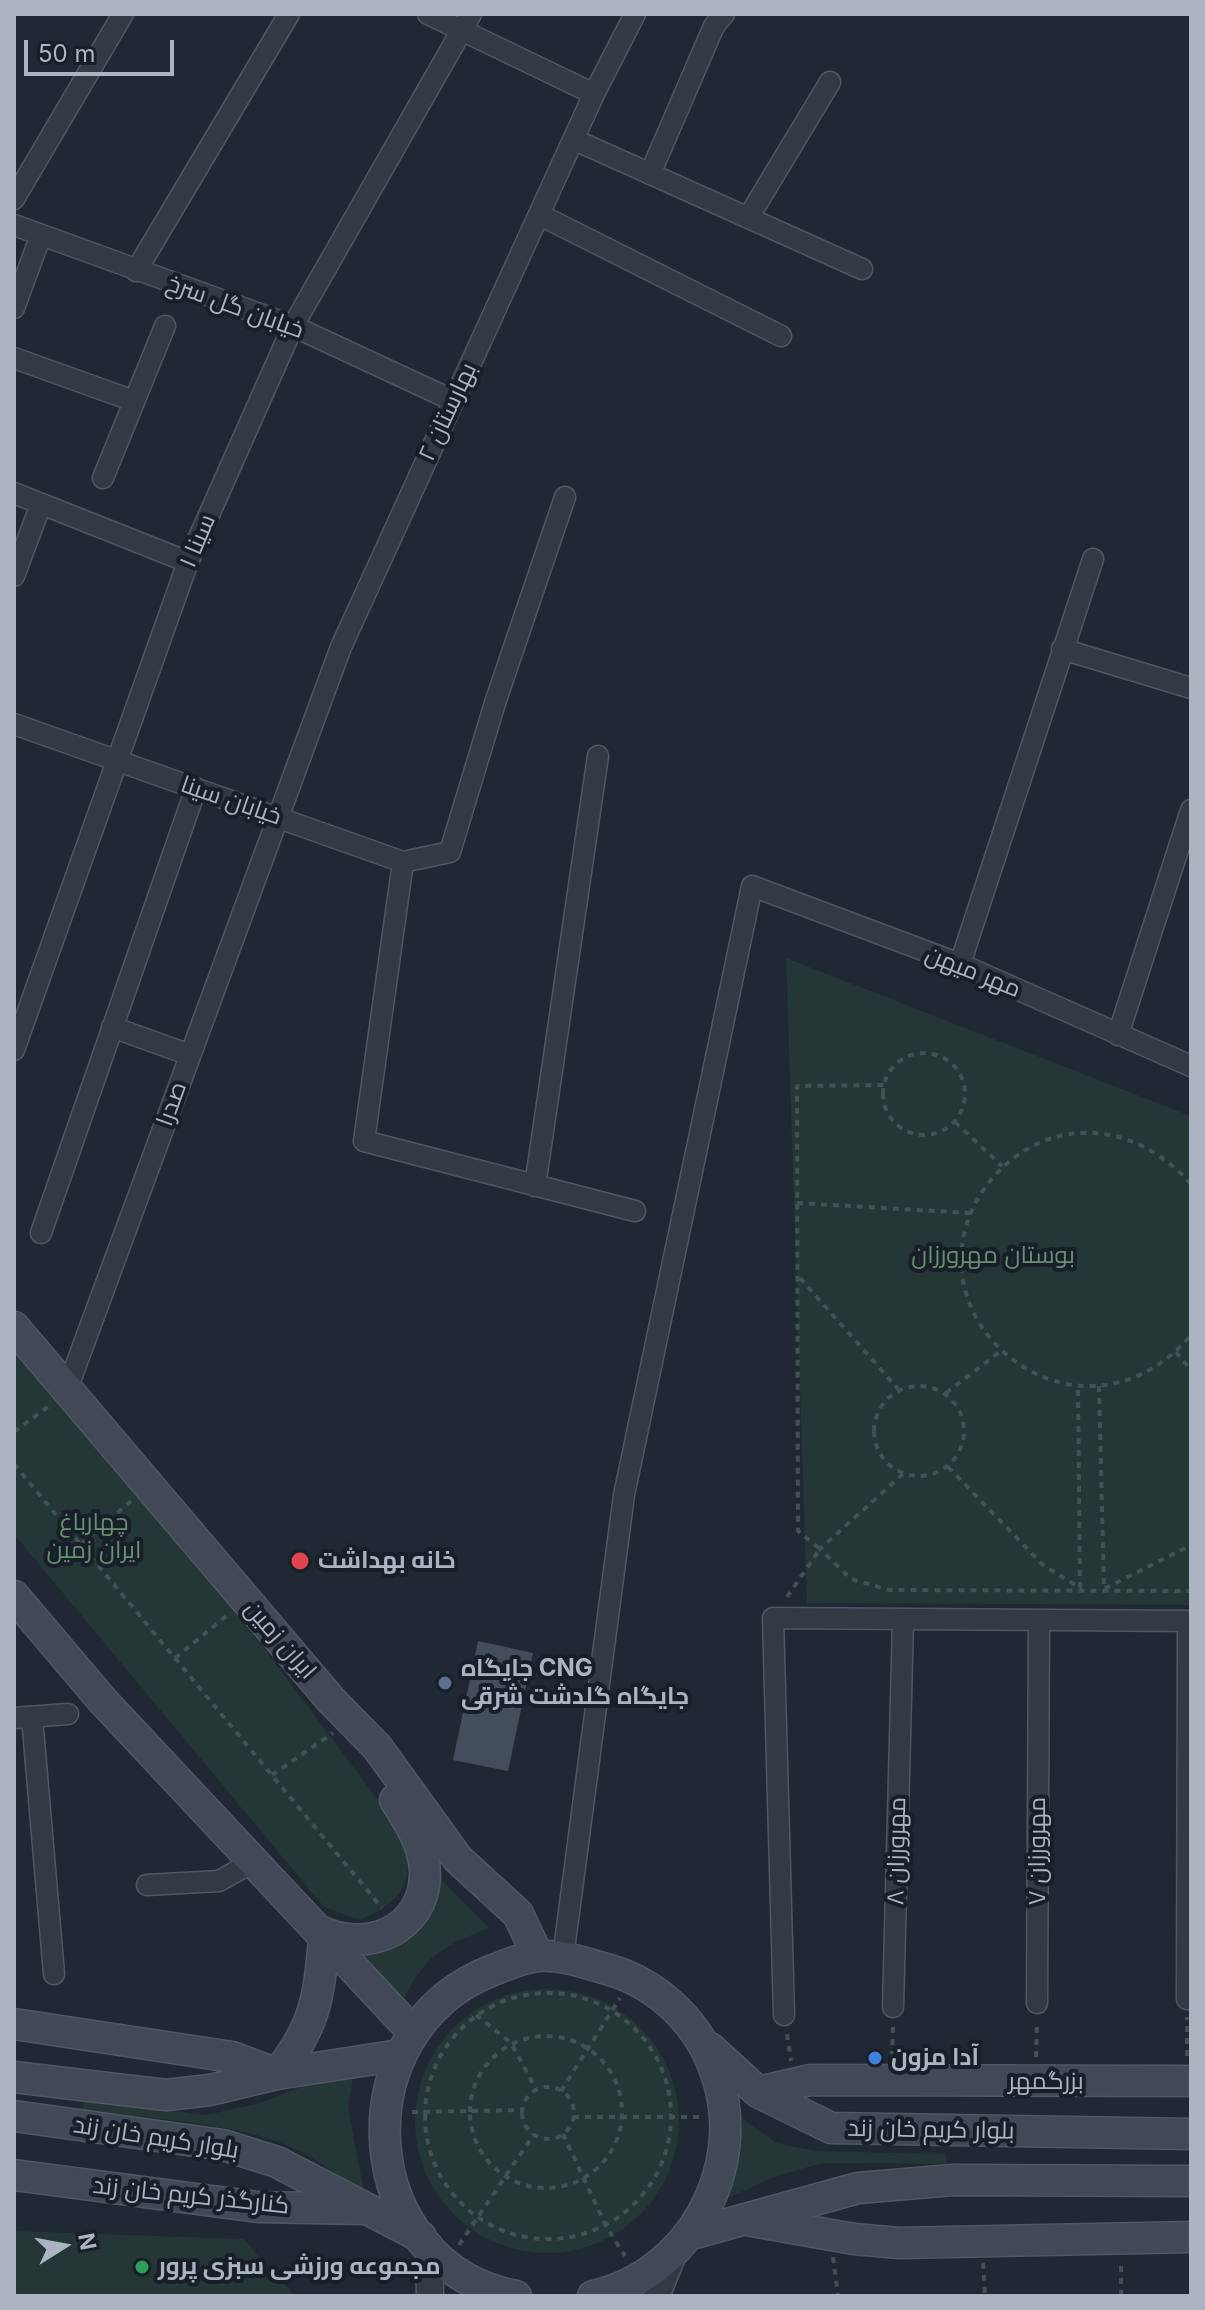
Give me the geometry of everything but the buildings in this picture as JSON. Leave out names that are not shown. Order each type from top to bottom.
[{"type":"main road","name":"ایران زمین","points":[[14,1327],[338,1712],[377,1747],[458,1859],[518,1914],[550,1956]]},
{"type":"main road","points":[[14,1596],[103,1701],[320,1934],[406,2044]]},
{"type":"main road","points":[[320,1934],[354,1941],[376,1939],[398,1929],[417,1906],[425,1873],[413,1828],[338,1712]]},
{"type":"main road","points":[[14,2024],[232,2057],[277,2074],[301,2044],[314,2012],[320,1934]]},
{"type":"main road","points":[[432,2248],[398,2199],[385,2156],[384,2111],[406,2044],[451,1992],[475,1977],[550,1956],[634,1977],[664,1997],[700,2039],[717,2076],[725,2116],[724,2157],[712,2197],[683,2243],[647,2287],[593,2296]]},
{"type":"main road","name":"بلوار کریم خان زند","points":[[700,2039],[758,2092],[831,2128],[1191,2134]]},
{"type":"main road","name":"بلوار کریم خان زند","points":[[14,2077],[166,2095],[210,2090],[406,2044]]},
{"type":"main road","name":"بزرگمهر","points":[[758,2092],[810,2080],[1189,2081]]},
{"type":"main road","name":"بلوار کریم خان زند","points":[[14,2116],[223,2145],[277,2162],[432,2248],[475,2281],[516,2296]]},
{"type":"main road","name":"کنارگذر کریم خان زند","points":[[14,2175],[258,2207],[368,2210]]},
{"type":"main road","name":"بلوار کریم خان زند","points":[[683,2243],[746,2220],[858,2188],[953,2180],[1191,2181]]},
{"type":"main road","points":[[746,2220],[899,2243],[1191,2237]]},
{"type":"street","points":[[14,199],[123,14]]},
{"type":"street","points":[[136,271],[289,14]]},
{"type":"street","points":[[428,14],[467,22],[594,94]]},
{"type":"street","name":"بهارستان ۲","points":[[277,817],[341,647],[594,94],[635,14]]},
{"type":"street","points":[[650,174],[714,26],[724,14]]},
{"type":"street","name":"سینا ۱","points":[[14,1050],[188,562],[293,326],[467,22]]},
{"type":"street","points":[[748,218],[830,82]]},
{"type":"street","points":[[575,140],[862,269]]},
{"type":"street","points":[[540,215],[781,336]]},
{"type":"street","name":"خیابان گل سرخ","points":[[14,225],[293,326],[452,400]]},
{"type":"street","points":[[14,308],[41,235]]},
{"type":"street","points":[[103,478],[165,326]]},
{"type":"street","points":[[14,358],[134,401]]},
{"type":"street","points":[[14,493],[188,562]]},
{"type":"street","points":[[565,497],[495,703],[450,852],[403,862],[364,1141],[635,1211]]},
{"type":"street","points":[[14,576],[41,504]]},
{"type":"street","points":[[960,964],[1093,559]]},
{"type":"street","points":[[1062,649],[1191,688]]},
{"type":"street","name":"خیابان سینا","points":[[14,724],[403,862]]},
{"type":"street","points":[[535,1186],[598,756]]},
{"type":"street","points":[[41,1233],[196,788]]},
{"type":"street","points":[[1118,1035],[1191,810]]},
{"type":"street","name":"صدرا","points":[[66,1392],[277,817]]},
{"type":"street","name":"مهر میهن","points":[[550,1956],[624,1495],[752,886],[960,964],[1191,1066]]},
{"type":"street","points":[[112,1027],[190,1055]]},
{"type":"street","points":[[784,2015],[773,1618],[1190,1621],[1187,1999]]},
{"type":"street","name":"مهرورزان ۷","points":[[1037,2003],[1039,1620]]},
{"type":"street","name":"مهرورزان ۸","points":[[893,2007],[903,1621]]},
{"type":"street","points":[[54,1974],[23,1718],[68,1714]]},
{"type":"street","points":[[147,1885],[219,1881],[253,1862]]},
{"type":"street","points":[[430,2296],[432,2248]]},
{"type":"path","points":[[924,1052],[949,1060],[959,1071],[966,1097],[955,1122],[932,1135],[905,1131],[886,1111],[884,1085],[889,1072],[910,1054],[924,1052]]},
{"type":"path","points":[[884,1085],[797,1086],[800,1278],[798,1531],[851,1579],[889,1590],[1080,1588],[1191,1591]]},
{"type":"path","points":[[955,1122],[1002,1166]]},
{"type":"path","points":[[1191,1184],[1169,1161],[1149,1148],[1103,1132],[1066,1134],[1032,1145],[1002,1166],[984,1188],[971,1213],[963,1242],[963,1272],[969,1301],[982,1328],[1001,1351],[1024,1368],[1050,1380],[1078,1386],[1127,1381],[1153,1369],[1176,1352],[1191,1335]]},
{"type":"path","points":[[797,1203],[971,1213]]},
{"type":"path","points":[[800,1278],[899,1390]]},
{"type":"path","points":[[945,1394],[1001,1351]]},
{"type":"path","points":[[1176,1352],[1191,1370]]},
{"type":"path","points":[[923,1385],[945,1394],[955,1404],[965,1430],[963,1444],[948,1467],[926,1477],[903,1474],[880,1455],[873,1426],[878,1411],[899,1390],[923,1385]]},
{"type":"path","points":[[1078,1386],[1080,1588]]},
{"type":"path","points":[[1099,1386],[1104,1589]]},
{"type":"path","points":[[14,1432],[66,1392]]},
{"type":"path","points":[[14,1464],[398,1929]]},
{"type":"path","points":[[948,1467],[1043,1565],[1080,1588]]},
{"type":"path","points":[[773,1618],[820,1549],[903,1474]]},
{"type":"path","points":[[81,1544],[148,1486]]},
{"type":"path","points":[[1104,1589],[1191,1545]]},
{"type":"path","points":[[175,1658],[246,1600]]},
{"type":"path","points":[[272,1775],[338,1712]]},
{"type":"path","points":[[475,1977],[476,2015],[511,2043],[536,2089]]},
{"type":"path","points":[[561,2091],[634,1977]]},
{"type":"path","points":[[544,1992],[579,1996],[612,2010],[637,2030],[657,2056],[668,2086],[672,2118],[667,2151],[654,2181],[633,2207],[606,2226],[575,2237],[542,2240],[509,2234],[479,2219],[456,2198],[438,2172],[428,2143],[425,2112],[429,2084],[439,2058],[455,2034],[476,2015],[508,1998],[544,1992]]},
{"type":"path","points":[[1187,1999],[1189,2081]]},
{"type":"path","points":[[1036,2082],[1037,2003]]},
{"type":"path","points":[[891,2081],[893,2007]]},
{"type":"path","points":[[784,2015],[795,2083]]},
{"type":"path","points":[[551,2035],[575,2041],[588,2049],[611,2072],[620,2095],[622,2118],[615,2144],[600,2166],[584,2178],[553,2188],[527,2186],[507,2177],[484,2157],[472,2134],[470,2111],[474,2084],[486,2062],[511,2043],[527,2037],[551,2035]]},
{"type":"path","points":[[554,2088],[561,2091],[572,2104],[573,2117],[563,2134],[547,2138],[534,2134],[526,2127],[522,2110],[529,2095],[536,2089],[554,2088]]},
{"type":"path","points":[[384,2111],[522,2110]]},
{"type":"path","points":[[573,2117],[725,2116]]},
{"type":"path","points":[[432,2248],[479,2219],[534,2134]]},
{"type":"path","points":[[563,2134],[606,2226],[647,2287]]},
{"type":"path","points":[[830,2235],[838,2296]]},
{"type":"path","points":[[1121,2238],[1121,2296]]},
{"type":"green space","name":"بوستان مهرورزان","points":[[786,958],[1191,1116],[1191,1605],[807,1603]]},
{"type":"green space","name":"چهارباغ ایران زمین","points":[[14,1345],[267,1652],[402,1832],[408,1863],[404,1886],[397,1896],[376,1912],[360,1920],[324,1907],[14,1534]]},
{"type":"green space","points":[[441,1879],[489,1928],[435,1955],[418,1975],[401,2005],[358,1957],[390,1946],[414,1933],[431,1912]]},
{"type":"green space","points":[[534,1989],[560,1989],[585,1994],[609,2004],[631,2019],[649,2037],[664,2059],[674,2083],[679,2121],[677,2147],[664,2183],[649,2205],[631,2223],[609,2238],[585,2248],[560,2253],[534,2253],[509,2248],[485,2238],[463,2223],[445,2205],[430,2183],[420,2159],[415,2134],[415,2108],[420,2083],[430,2059],[445,2037],[463,2019],[485,2004],[509,1994]]},
{"type":"green space","points":[[338,2073],[353,2079],[348,2107],[364,2192],[307,2155],[257,2135],[198,2124],[83,2111],[84,2100],[206,2115],[257,2104]]},
{"type":"green space","points":[[742,2119],[777,2143],[815,2151],[945,2154],[947,2164],[822,2163],[774,2177],[724,2200],[738,2157]]},
{"type":"green space","name":"مجموعه ورزشی سبزی پرور","points":[[14,2231],[243,2239],[295,2296],[14,2296]]},
{"type":"place","name":"خانه بهداشت","points":[[300,1561]]},
{"type":"place","name":"جایگاه CNG جایگاه گلدشت شرقی","points":[[445,1683]]},
{"type":"place","name":"آدا مزون","points":[[875,2058]]},
{"type":"place","name":"مجموعه ورزشی سبزی پرور","points":[[142,2267]]}]
